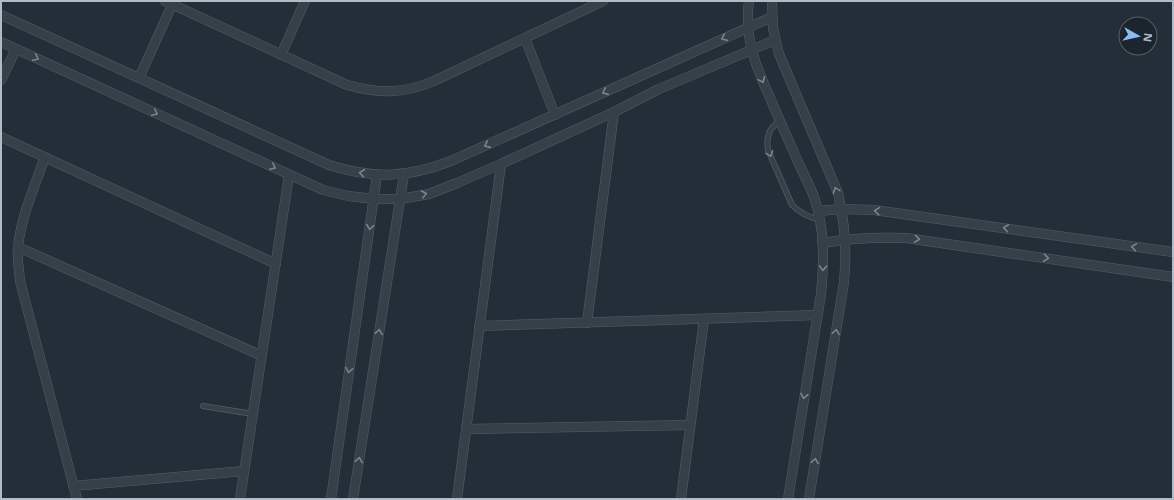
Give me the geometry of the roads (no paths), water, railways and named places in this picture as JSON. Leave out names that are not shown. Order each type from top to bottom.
[{"type":"street","points":[[281,55],[305,1]]},
{"type":"street","points":[[139,78],[168,3],[347,85],[363,90],[391,92],[406,90],[434,81],[603,1]]},
{"type":"street","points":[[749,1],[748,27],[751,50],[756,66],[814,197],[819,216],[822,243],[823,272],[821,294],[788,499]]},
{"type":"street","points":[[772,1],[772,17],[775,40],[779,54],[838,193],[846,239],[844,282],[809,499]]},
{"type":"street","points":[[1,15],[329,165],[347,171],[377,175],[404,174],[432,168],[451,161],[772,17]]},
{"type":"street","points":[[525,38],[555,115]]},
{"type":"street","points":[[1,42],[324,190],[374,200],[400,199],[429,194],[457,183],[614,112],[659,88],[775,40]]},
{"type":"street","points":[[1,80],[16,49]]},
{"type":"street","points":[[587,323],[614,112]]},
{"type":"street","points":[[1,137],[276,264]]},
{"type":"street","points":[[45,157],[22,223],[18,247],[18,264],[20,281],[77,499]]},
{"type":"street","points":[[456,499],[501,164]]},
{"type":"street","points":[[353,499],[404,174]]},
{"type":"street","points":[[240,499],[289,175]]},
{"type":"street","points":[[331,499],[377,175]]},
{"type":"street","points":[[819,216],[842,209],[874,210],[1173,252]]},
{"type":"street","points":[[822,243],[846,239],[876,237],[906,238],[1173,277]]},
{"type":"street","points":[[18,247],[262,356]]},
{"type":"street","points":[[479,326],[817,315]]},
{"type":"street","points":[[681,499],[704,319]]},
{"type":"street","points":[[466,429],[690,425]]},
{"type":"street","points":[[74,486],[244,471]]},
{"type":"lane","points":[[780,121],[773,126],[768,133],[768,150],[792,206],[809,218],[819,216]]},
{"type":"lane","points":[[203,406],[253,414]]}]
